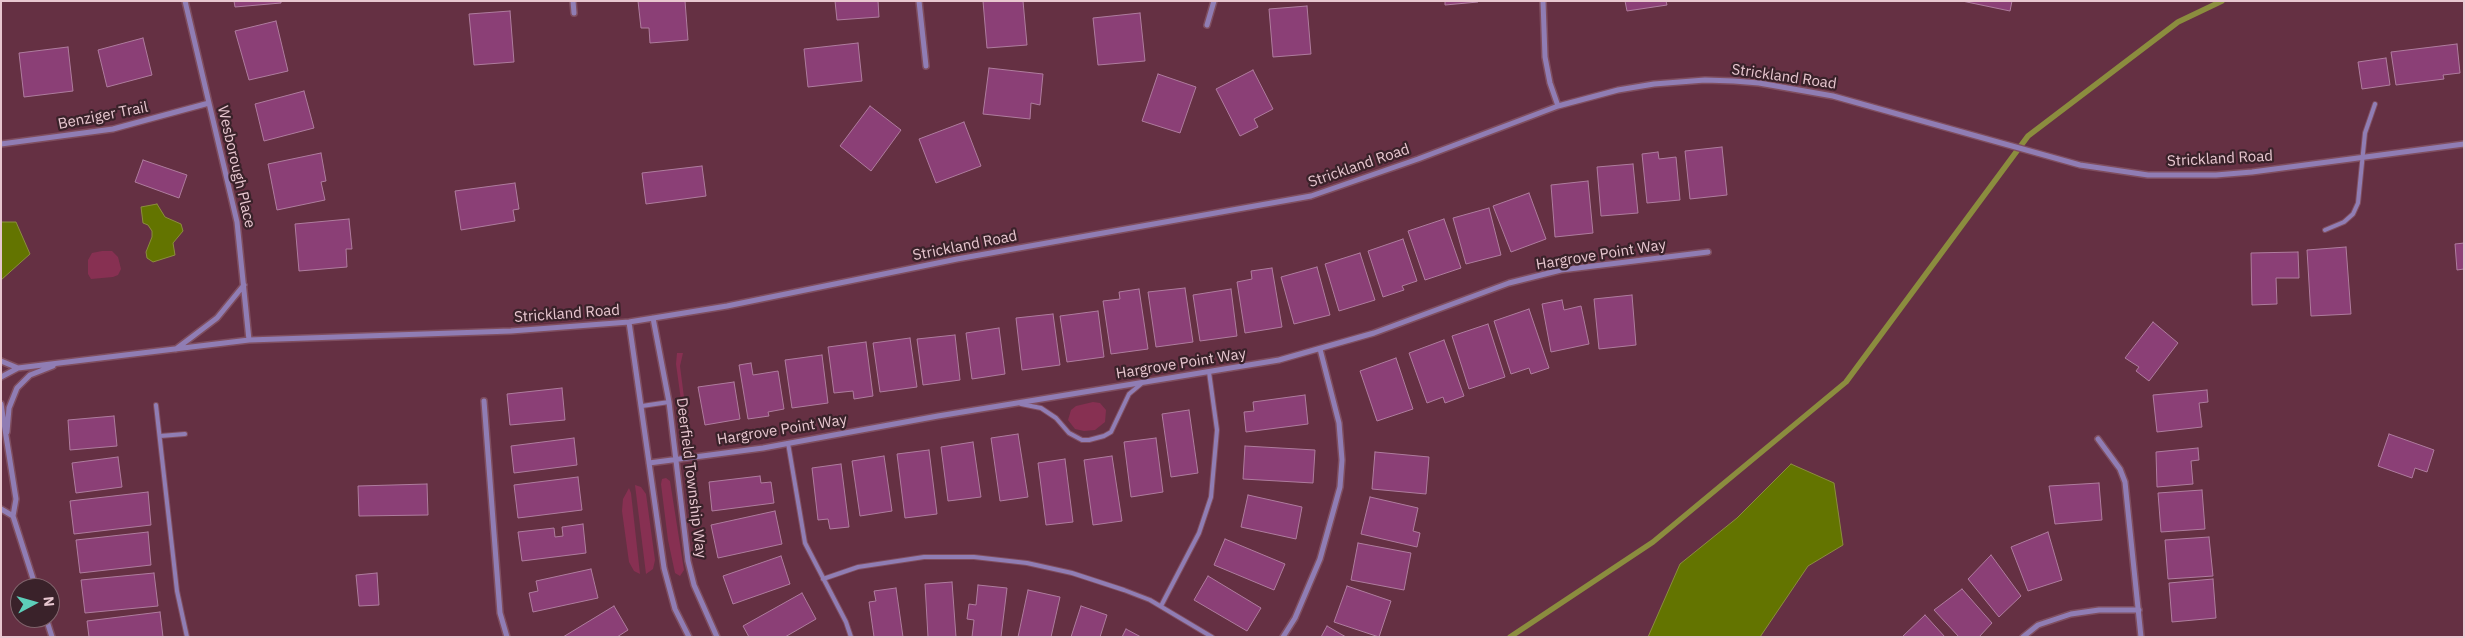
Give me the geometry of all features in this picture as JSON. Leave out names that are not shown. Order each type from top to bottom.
[{"type":"street","name":"Wesborough Place","points":[[185,1],[237,222],[249,340]]},
{"type":"street","points":[[573,1],[574,13]]},
{"type":"street","points":[[920,1],[926,66]]},
{"type":"street","points":[[1207,25],[1214,1]]},
{"type":"street","points":[[1543,1],[1545,57],[1550,83],[1558,106]]},
{"type":"street","name":"Strickland Road","points":[[67,361],[249,340],[511,331],[629,322],[737,304],[957,259],[1311,196],[1418,159],[1558,106],[1635,87],[1705,80],[1759,83],[1841,98],[2042,155],[2080,165],[2114,171],[2176,176],[2216,175],[2464,144]]},
{"type":"street","name":"Benziger Trail","points":[[1,144],[103,131],[209,104]]},
{"type":"street","name":"Hargrove Point Way","points":[[649,462],[788,443],[1279,360],[1374,333],[1500,286],[1560,270],[1708,252]]},
{"type":"street","points":[[173,350],[194,337],[218,318],[244,284]]},
{"type":"street","name":"Deerfield Township Way","points":[[653,318],[669,402],[691,574],[717,637]]},
{"type":"street","points":[[629,322],[667,583],[675,609],[688,637]]},
{"type":"street","points":[[1283,637],[1295,618],[1320,559],[1340,487],[1342,460],[1340,423],[1320,349]]},
{"type":"street","points":[[1,361],[18,368]]},
{"type":"street","points":[[1,377],[18,368],[67,361]]},
{"type":"street","points":[[7,445],[9,408],[17,388],[30,375],[67,361]]},
{"type":"street","points":[[484,401],[500,613],[507,637]]},
{"type":"street","points":[[1,404],[16,499],[13,516],[33,578]]},
{"type":"street","points":[[2098,439],[2120,469],[2125,482],[2141,637]]},
{"type":"street","points":[[1,509],[13,516]]},
{"type":"street","points":[[2023,637],[2038,625],[2071,614],[2099,610],[2139,610]]},
{"type":"lane","points":[[2324,230],[2344,222],[2353,214],[2358,203],[2365,133],[2375,104]]},
{"type":"lane","points":[[1161,606],[1199,533],[1212,497],[1217,430],[1209,372]]},
{"type":"lane","points":[[1016,404],[1041,408],[1049,412],[1069,433],[1082,440],[1089,440],[1112,432],[1129,394],[1134,388],[1147,382]]},
{"type":"lane","points":[[642,406],[669,402]]},
{"type":"lane","points":[[156,406],[177,591],[187,637]]},
{"type":"lane","points":[[160,436],[185,434]]},
{"type":"lane","points":[[788,443],[806,543],[852,637]]},
{"type":"lane","points":[[823,579],[858,566],[935,557],[979,557],[1042,566],[1072,573],[1124,590],[1161,606],[1212,637]]},
{"type":"shaded area","points":[[157,204],[165,217],[181,224],[183,231],[173,243],[175,255],[153,262],[147,258],[146,252],[152,237],[152,231],[148,225],[143,223],[141,207]]},
{"type":"shaded area","points":[[1,222],[16,222],[30,254],[1,280]]},
{"type":"shaded area","points":[[112,251],[118,257],[121,269],[118,275],[113,277],[91,279],[88,274],[88,260],[92,253]]},
{"type":"shaded area","points":[[677,353],[683,353],[680,366],[689,436],[684,422],[676,364]]},
{"type":"shaded area","points":[[1093,402],[1100,403],[1106,410],[1105,422],[1095,430],[1084,431],[1075,429],[1068,420],[1071,410],[1076,406]]},
{"type":"shaded area","points":[[1791,464],[1834,483],[1843,545],[1808,566],[1760,637],[1648,637],[1680,564],[1737,518]]},
{"type":"shaded area","points":[[666,478],[670,481],[684,570],[680,576],[675,573],[668,540],[661,484],[662,479]]},
{"type":"shaded area","points":[[635,485],[641,487],[646,494],[655,560],[653,569],[646,574]]},
{"type":"shaded area","points":[[629,488],[640,574],[634,571],[629,562],[622,511],[623,499]]},
{"type":"building","points":[[234,1],[281,1],[281,3],[235,7]]},
{"type":"building","points":[[638,1],[685,1],[688,40],[650,43],[649,28],[641,28]]},
{"type":"building","points":[[835,1],[878,1],[879,17],[837,20]]},
{"type":"building","points":[[983,1],[1023,1],[1027,45],[987,48]]},
{"type":"building","points":[[1445,1],[1478,1],[1478,2],[1445,5]]},
{"type":"building","points":[[1625,1],[1666,1],[1667,5],[1627,11]]},
{"type":"building","points":[[1962,1],[2012,1],[2010,11]]},
{"type":"building","points":[[1307,6],[1311,54],[1273,57],[1269,9]]},
{"type":"building","points":[[510,11],[514,62],[474,65],[469,14]]},
{"type":"building","points":[[1140,13],[1145,61],[1098,65],[1093,18]]},
{"type":"building","points":[[276,21],[288,71],[249,80],[235,31]]},
{"type":"building","points":[[143,38],[152,75],[107,87],[98,50]]},
{"type":"building","points":[[858,43],[862,81],[808,87],[804,49]]},
{"type":"building","points":[[2457,44],[2460,73],[2443,75],[2444,79],[2396,85],[2391,52]]},
{"type":"building","points":[[68,47],[73,91],[24,97],[19,53]]},
{"type":"building","points":[[2386,58],[2390,85],[2362,89],[2358,62]]},
{"type":"building","points":[[989,68],[1043,74],[1040,105],[1031,103],[1030,119],[983,114]]},
{"type":"building","points":[[1253,70],[1273,109],[1254,119],[1258,127],[1240,136],[1216,89]]},
{"type":"building","points":[[1158,74],[1196,87],[1180,133],[1142,121]]},
{"type":"building","points":[[304,91],[314,128],[264,141],[255,104]]},
{"type":"building","points":[[870,106],[901,130],[871,171],[840,146]]},
{"type":"building","points":[[964,122],[981,166],[936,183],[919,139]]},
{"type":"building","points":[[1722,147],[1727,195],[1690,199],[1685,151]]},
{"type":"building","points":[[1658,152],[1659,159],[1676,157],[1680,200],[1647,203],[1642,154]]},
{"type":"building","points":[[321,153],[326,181],[321,182],[325,200],[277,210],[268,164]]},
{"type":"building","points":[[143,160],[187,175],[179,198],[135,182]]},
{"type":"building","points":[[1633,164],[1638,213],[1601,216],[1597,167]]},
{"type":"building","points":[[702,166],[706,196],[646,204],[642,173]]},
{"type":"building","points":[[1588,181],[1593,233],[1555,237],[1551,185]]},
{"type":"building","points":[[515,183],[519,209],[513,210],[515,221],[461,230],[455,191]]},
{"type":"building","points":[[1529,193],[1546,239],[1511,252],[1493,206]]},
{"type":"building","points":[[1489,208],[1501,255],[1466,264],[1453,218]]},
{"type":"building","points":[[349,219],[352,249],[346,249],[347,267],[299,271],[295,224]]},
{"type":"building","points":[[1444,219],[1461,268],[1425,280],[1408,231]]},
{"type":"building","points":[[1403,239],[1417,281],[1402,286],[1404,290],[1383,297],[1368,251]]},
{"type":"building","points":[[2464,243],[2464,269],[2457,270],[2455,244]]},
{"type":"building","points":[[2346,247],[2351,314],[2311,316],[2307,250]]},
{"type":"building","points":[[2298,252],[2299,278],[2276,278],[2277,304],[2252,305],[2251,253]]},
{"type":"building","points":[[1360,253],[1375,300],[1339,311],[1325,264]]},
{"type":"building","points":[[1317,267],[1330,315],[1294,324],[1281,277]]},
{"type":"building","points":[[1272,268],[1282,327],[1245,333],[1237,282],[1252,279],[1251,271]]},
{"type":"building","points":[[1185,288],[1193,342],[1156,347],[1148,292]]},
{"type":"building","points":[[1139,289],[1148,349],[1111,354],[1103,301],[1120,299],[1119,292]]},
{"type":"building","points":[[1231,289],[1237,336],[1200,341],[1193,295]]},
{"type":"building","points":[[1632,295],[1636,345],[1599,349],[1594,299]]},
{"type":"building","points":[[1562,300],[1564,310],[1581,306],[1589,344],[1551,352],[1542,304]]},
{"type":"building","points":[[1529,309],[1549,368],[1531,374],[1529,368],[1511,374],[1494,321]]},
{"type":"building","points":[[1098,311],[1104,357],[1067,362],[1060,316]]},
{"type":"building","points":[[1053,314],[1060,365],[1022,370],[1016,318]]},
{"type":"building","points":[[2153,322],[2178,343],[2149,381],[2136,371],[2139,367],[2125,358]]},
{"type":"building","points":[[1488,324],[1505,377],[1469,389],[1452,336]]},
{"type":"building","points":[[999,328],[1005,374],[972,379],[966,333]]},
{"type":"building","points":[[955,335],[960,380],[923,385],[917,339]]},
{"type":"building","points":[[910,338],[917,387],[880,392],[873,343]]},
{"type":"building","points":[[1444,340],[1464,396],[1445,403],[1443,397],[1427,403],[1409,353]]},
{"type":"building","points":[[866,342],[873,396],[854,399],[853,391],[834,393],[828,347]]},
{"type":"building","points":[[822,355],[828,403],[792,408],[785,360]]},
{"type":"building","points":[[1396,358],[1413,409],[1377,421],[1360,371]]},
{"type":"building","points":[[751,363],[753,375],[778,371],[784,409],[768,412],[769,416],[748,419],[739,365]]},
{"type":"building","points":[[734,382],[740,419],[705,425],[698,387]]},
{"type":"building","points":[[562,388],[565,420],[510,425],[507,394]]},
{"type":"building","points":[[2207,390],[2208,402],[2199,403],[2202,427],[2157,432],[2153,395]]},
{"type":"building","points":[[1305,395],[1308,424],[1246,432],[1244,412],[1254,411],[1253,402]]},
{"type":"building","points":[[1189,410],[1198,473],[1171,477],[1162,414]]},
{"type":"building","points":[[114,416],[117,446],[70,450],[68,420]]},
{"type":"building","points":[[1018,434],[1028,497],[1000,501],[991,438]]},
{"type":"building","points":[[2389,434],[2434,450],[2427,472],[2415,468],[2412,478],[2378,466]]},
{"type":"building","points":[[574,438],[577,465],[514,473],[511,446]]},
{"type":"building","points":[[1156,438],[1163,492],[1131,497],[1124,442]]},
{"type":"building","points":[[973,442],[981,497],[948,501],[941,447]]},
{"type":"building","points":[[1245,446],[1315,450],[1313,483],[1243,479]]},
{"type":"building","points":[[2198,448],[2199,460],[2191,461],[2193,484],[2157,487],[2156,452]]},
{"type":"building","points":[[929,450],[937,514],[905,518],[897,454]]},
{"type":"building","points":[[1375,452],[1429,457],[1426,494],[1372,489]]},
{"type":"building","points":[[884,456],[892,511],[860,516],[852,461]]},
{"type":"building","points":[[1112,456],[1122,521],[1093,525],[1084,460]]},
{"type":"building","points":[[118,457],[122,487],[76,493],[72,463]]},
{"type":"building","points":[[1065,459],[1073,522],[1046,525],[1038,463]]},
{"type":"building","points":[[841,464],[849,527],[830,529],[828,519],[818,520],[812,468]]},
{"type":"building","points":[[760,476],[761,483],[771,482],[774,503],[712,511],[709,482]]},
{"type":"building","points":[[578,477],[582,510],[518,518],[514,485]]},
{"type":"building","points":[[2099,483],[2102,520],[2055,524],[2049,486]]},
{"type":"building","points":[[427,484],[428,515],[359,516],[358,486]]},
{"type":"building","points":[[2202,490],[2205,529],[2161,532],[2158,493]]},
{"type":"building","points":[[148,492],[151,525],[74,534],[70,501]]},
{"type":"building","points":[[1248,495],[1302,507],[1296,539],[1241,527]]},
{"type":"building","points":[[1370,497],[1418,508],[1413,531],[1420,533],[1417,547],[1361,534]]},
{"type":"building","points":[[775,511],[782,544],[718,558],[711,525]]},
{"type":"building","points":[[583,524],[586,553],[522,561],[518,532],[554,528],[555,537],[563,536],[562,527]]},
{"type":"building","points":[[148,532],[151,565],[80,573],[76,540]]},
{"type":"building","points":[[2048,532],[2062,580],[2028,591],[2011,547]]},
{"type":"building","points":[[2209,537],[2213,576],[2168,579],[2165,540]]},
{"type":"building","points":[[1225,539],[1285,564],[1274,590],[1214,565]]},
{"type":"building","points":[[1358,543],[1411,553],[1404,590],[1351,580]]},
{"type":"building","points":[[1991,555],[2021,596],[1999,617],[1968,579]]},
{"type":"building","points":[[781,556],[790,584],[733,604],[723,576]]},
{"type":"building","points":[[591,569],[598,598],[533,612],[529,593],[538,591],[536,581]]},
{"type":"building","points":[[154,573],[158,606],[85,613],[81,580]]},
{"type":"building","points":[[377,573],[379,605],[359,606],[356,575]]},
{"type":"building","points":[[1208,576],[1261,608],[1247,631],[1194,600]]},
{"type":"building","points":[[2213,579],[2216,618],[2172,622],[2169,583]]},
{"type":"building","points":[[952,582],[956,637],[928,637],[925,584]]},
{"type":"building","points":[[978,585],[1007,588],[1001,637],[972,637],[974,620],[967,619],[969,604],[976,605]]},
{"type":"building","points":[[1347,586],[1391,601],[1379,637],[1334,622]]},
{"type":"building","points":[[896,588],[903,637],[874,637],[869,602],[876,601],[874,591]]},
{"type":"building","points":[[1962,589],[1992,623],[1979,637],[1959,637],[1934,610]]},
{"type":"building","points":[[1028,590],[1060,597],[1051,637],[1018,637]]},
{"type":"building","points":[[802,593],[816,619],[785,637],[749,637],[743,626]]},
{"type":"building","points":[[614,606],[628,630],[617,637],[563,637]]},
{"type":"building","points":[[1081,606],[1107,615],[1100,637],[1071,637]]},
{"type":"building","points":[[160,612],[163,637],[89,637],[87,621]]},
{"type":"building","points":[[1925,615],[1945,637],[1902,637]]},
{"type":"building","points":[[1327,626],[1346,637],[1321,637]]},
{"type":"building","points":[[1126,629],[1141,637],[1122,637]]},
{"type":"waterway","points":[[1510,637],[1653,542],[1846,382],[2028,136],[2178,22],[2222,1]]}]
